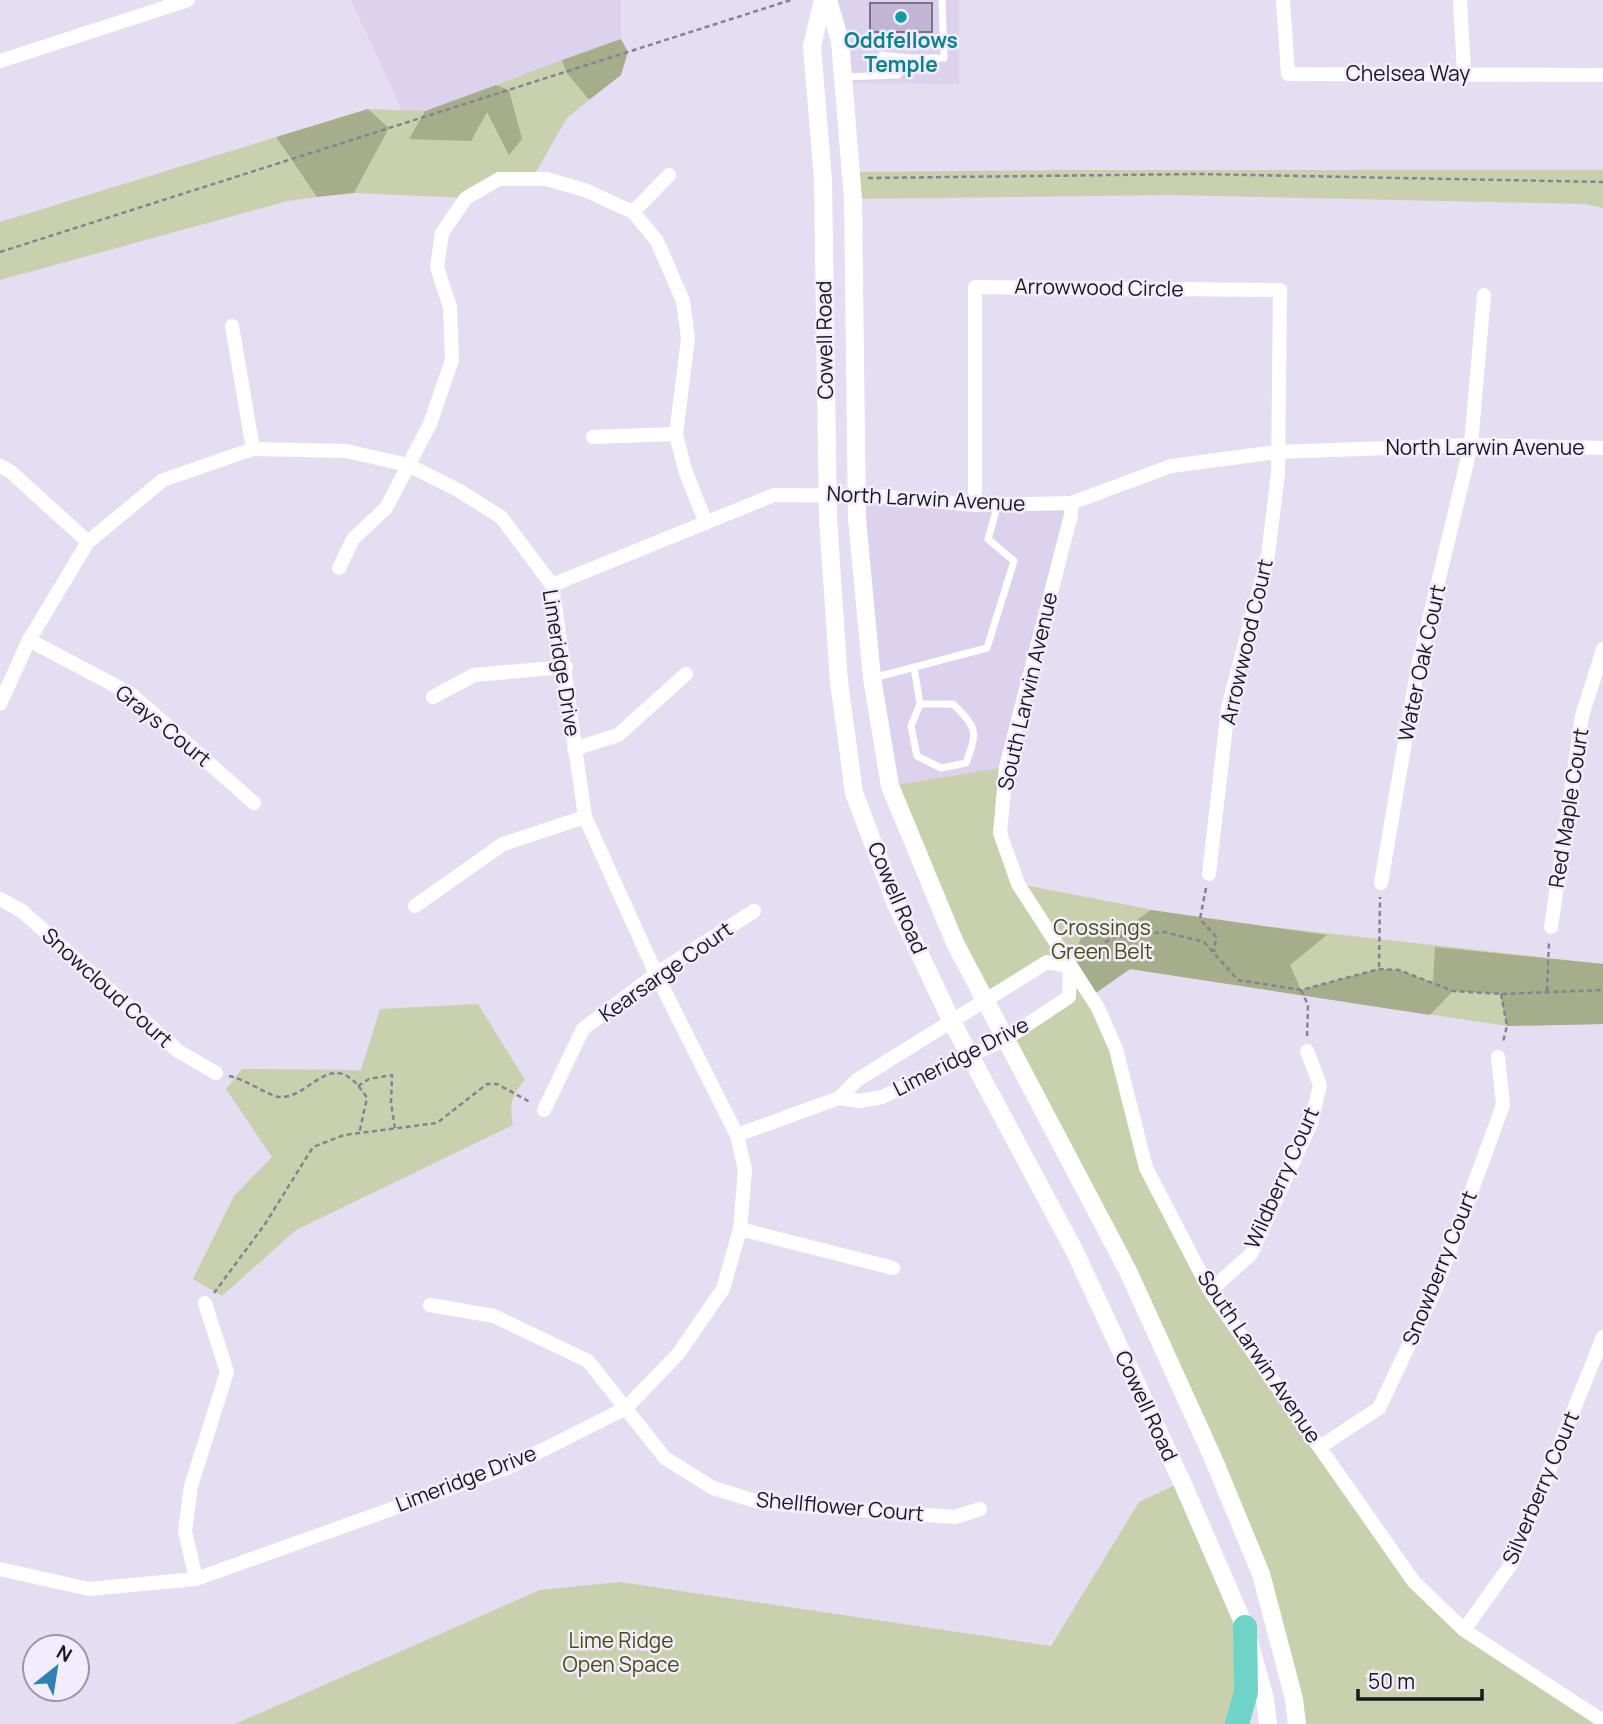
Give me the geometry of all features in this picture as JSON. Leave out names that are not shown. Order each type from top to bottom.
[{"type":"highway","points":[[1237,1724],[1246,1692],[1245,1627]]},
{"type":"street","points":[[0,61],[188,0]]},
{"type":"street","name":"Cowell Road","points":[[822,0],[812,46],[823,180],[828,494],[839,682],[854,793],[896,904],[951,1020],[1075,1252],[1245,1627],[1265,1699],[1268,1724]]},
{"type":"street","name":"Cowell Road","points":[[828,0],[840,41],[853,199],[856,495],[872,678],[890,786],[955,943],[1128,1271],[1213,1458],[1261,1574],[1294,1699],[1297,1724]]},
{"type":"street","name":"Chelsea Way","points":[[1283,0],[1288,74],[1603,75]]},
{"type":"street","points":[[1460,0],[1464,73]]},
{"type":"street","points":[[633,212],[669,175]]},
{"type":"street","points":[[340,568],[353,539],[386,508],[430,424],[453,360],[450,307],[437,267],[442,233],[466,198],[499,179],[546,179],[585,190],[633,212],[657,241],[683,301],[688,338],[676,434],[685,470],[706,523]]},
{"type":"street","name":"Arrowwood Circle","points":[[975,505],[975,287],[1280,290],[1277,452]]},
{"type":"street","name":"Water Oak Court","points":[[1381,883],[1418,666],[1471,445],[1484,295]]},
{"type":"street","points":[[232,327],[253,449]]},
{"type":"street","points":[[593,437],[676,434]]},
{"type":"street","name":"North Larwin Avenue","points":[[552,585],[774,495],[856,495],[975,505],[1071,503],[1171,466],[1277,452],[1471,445],[1603,448]]},
{"type":"street","name":"Limeridge Drive","points":[[0,704],[29,640],[88,542],[163,480],[253,449],[346,451],[408,465],[458,490],[501,517],[552,585],[566,667],[585,817],[656,974],[737,1135],[745,1170],[740,1229],[723,1289],[678,1354],[626,1408],[509,1466],[196,1579],[89,1589],[0,1569]]},
{"type":"street","name":"Arrowwood Court","points":[[1209,874],[1228,708],[1268,555],[1278,473],[1277,452]]},
{"type":"street","points":[[0,466],[12,472],[88,542]]},
{"type":"street","name":"South Larwin Avenue","points":[[1071,503],[1071,515],[1006,767],[1000,833],[1018,884],[1098,1008],[1116,1049],[1146,1168],[1210,1291],[1414,1582],[1464,1630],[1603,1721]]},
{"type":"street","name":"Grays Court","points":[[29,640],[131,694],[254,803]]},
{"type":"street","name":"Red Maple Court","points":[[1550,927],[1582,716],[1603,649]]},
{"type":"street","points":[[433,697],[474,676],[566,667]]},
{"type":"street","points":[[575,749],[618,735],[686,674]]},
{"type":"street","points":[[415,906],[503,844],[585,817]]},
{"type":"street","name":"Snowcloud Court","points":[[0,899],[22,911],[178,1051],[216,1073]]},
{"type":"street","name":"Kearsarge Court","points":[[544,1110],[583,1030],[656,974],[754,911]]},
{"type":"street","name":"Limeridge Drive","points":[[737,1135],[839,1098],[856,1080],[1047,962],[1070,967],[1069,997],[1004,1040],[882,1097],[860,1101],[839,1098]]},
{"type":"street","name":"Wildberry Court","points":[[1210,1291],[1251,1254],[1311,1123],[1320,1085],[1307,1051]]},
{"type":"street","name":"Snowberry Court","points":[[1320,1447],[1379,1408],[1436,1289],[1503,1105],[1498,1057]]},
{"type":"street","points":[[740,1229],[893,1268]]},
{"type":"street","points":[[196,1579],[185,1531],[191,1486],[226,1372],[205,1303]]},
{"type":"street","name":"Shellflower Court","points":[[430,1305],[494,1316],[588,1361],[665,1458],[713,1488],[761,1503],[955,1517],[980,1509]]},
{"type":"street","name":"Silverberry Court","points":[[1464,1630],[1512,1563],[1603,1337]]},
{"type":"lane","points":[[882,55],[944,58],[942,0]]},
{"type":"lane","points":[[842,77],[898,75],[910,58]]},
{"type":"lane","points":[[872,678],[987,648],[1014,561],[988,539],[998,504]]},
{"type":"lane","points":[[914,667],[920,704],[911,726],[917,756],[941,768],[966,763],[975,738],[973,725],[953,704],[920,704]]},
{"type":"path","points":[[0,252],[791,0]]},
{"type":"path","points":[[850,178],[1199,174],[1603,182]]},
{"type":"path","points":[[1209,874],[1200,919],[1216,937],[1214,953]]},
{"type":"path","points":[[1379,969],[1381,883]]},
{"type":"path","points":[[1547,990],[1550,927]]},
{"type":"path","points":[[1070,967],[1113,937],[1165,932],[1204,942],[1238,980],[1301,990],[1379,969],[1399,970],[1453,991],[1501,994],[1547,990],[1603,990]]},
{"type":"path","points":[[1301,990],[1308,1005],[1307,1051]]},
{"type":"path","points":[[1498,1057],[1507,1026],[1501,994]]},
{"type":"path","points":[[216,1073],[247,1080],[279,1097],[289,1096],[328,1074],[346,1077],[358,1086],[368,1105],[360,1122],[359,1134]]},
{"type":"path","points":[[358,1086],[377,1076],[392,1074],[391,1104],[395,1130]]},
{"type":"path","points":[[205,1303],[265,1224],[313,1147],[344,1135],[437,1123],[487,1084],[497,1084],[544,1110]]},
{"type":"shaded area","points":[[351,0],[621,0],[621,39],[425,111],[403,112]]},
{"type":"shaded area","points":[[828,0],[959,0],[959,84],[843,83]]},
{"type":"shaded area","points":[[856,495],[1071,503],[1006,767],[890,786]]},
{"type":"green space","points":[[621,39],[628,52],[621,75],[589,100],[566,72],[562,60]]},
{"type":"green space","points":[[562,60],[566,72],[589,100],[567,118],[532,179],[499,179],[466,198],[354,193],[389,128],[368,109],[425,111],[410,139],[487,112],[509,90],[496,85]]},
{"type":"green space","points":[[496,85],[509,90],[522,139],[509,155],[487,112],[471,141],[409,139],[425,111]]},
{"type":"green space","points":[[368,109],[389,128],[354,193],[317,197],[276,137]]},
{"type":"green space","points":[[276,137],[317,197],[288,201],[0,280],[0,222]]},
{"type":"green space","points":[[1603,170],[1603,208],[1585,204],[1171,195],[853,199],[851,172]]},
{"type":"green space","points":[[1006,767],[1000,833],[1019,884],[1200,919],[1603,964],[1603,1024],[1507,1026],[1130,969],[1090,997],[1098,1008],[1146,1168],[1210,1291],[1414,1582],[1464,1630],[1603,1724],[1297,1724],[1294,1699],[1213,1458],[1004,1040],[1069,997],[1070,967],[1047,962],[983,1000],[890,786]]},
{"type":"green space","name":"Crossings Green Belt","points":[[1151,910],[1327,935],[1290,965],[1301,990],[1379,969],[1399,970],[1433,983],[1435,947],[1603,964],[1603,1024],[1507,1026],[1500,994],[1453,991],[1430,1015],[1130,969],[1090,997],[1070,967],[1085,927],[1113,937]]},
{"type":"green space","points":[[478,1004],[525,1080],[512,1101],[513,1125],[296,1230],[222,1296],[193,1279],[234,1196],[272,1157],[226,1089],[242,1069],[361,1070],[380,1009]]},
{"type":"green space","name":"Lime Ridge Open Space","points":[[1182,1482],[1245,1627],[1237,1724],[235,1724],[540,1590],[620,1582],[1051,1646],[1139,1502]]},
{"type":"building","name":"Oddfellows Temple","points":[[870,3],[932,3],[932,32],[870,32]]},
{"type":"place","name":"Oddfellows Temple","points":[[901,17]]}]
